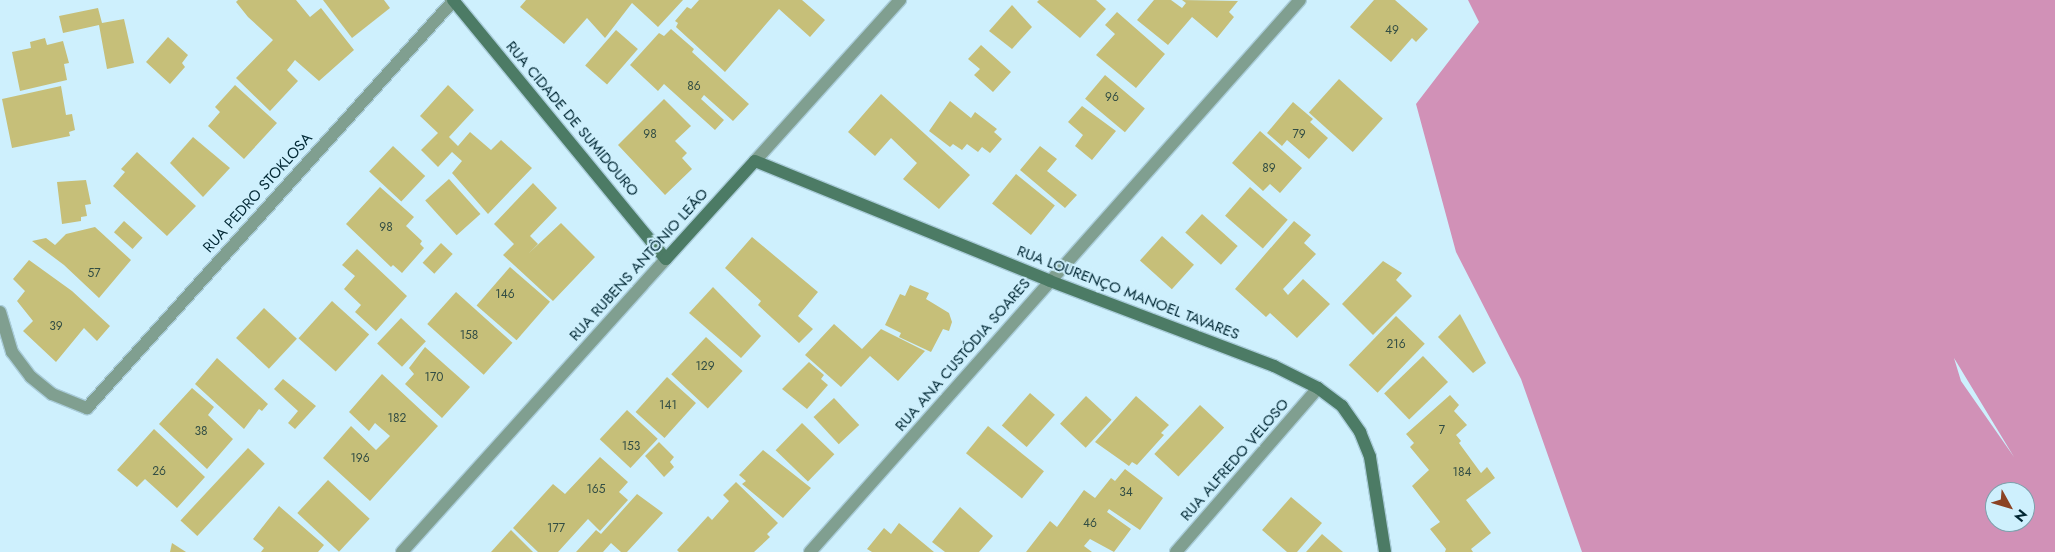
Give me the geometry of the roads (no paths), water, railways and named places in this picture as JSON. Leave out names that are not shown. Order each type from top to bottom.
[{"type":"street","name":"RUA CIDADE DE SUMIDOURO","points":[[453,0],[666,259]]},
{"type":"street","name":"RUA PEDRO STOKLOSA","points":[[0,312],[12,352],[31,377],[52,394],[87,408],[453,0]]},
{"type":"street","name":"RUA RUBENS ANTÔNIO LEÃO","points":[[402,552],[900,0]]},
{"type":"street","name":"RUA ANA CUSTÓDIA SOARES","points":[[810,552],[1300,0]]},
{"type":"street","name":"RUA LOURENÇO MANOEL TAVARES","points":[[755,161],[1050,281],[1274,366],[1318,388],[1342,406],[1360,432],[1370,457],[1384,552]]},
{"type":"street","name":"RUA ALFREDO VELOSO","points":[[1176,552],[1318,388]]}]
